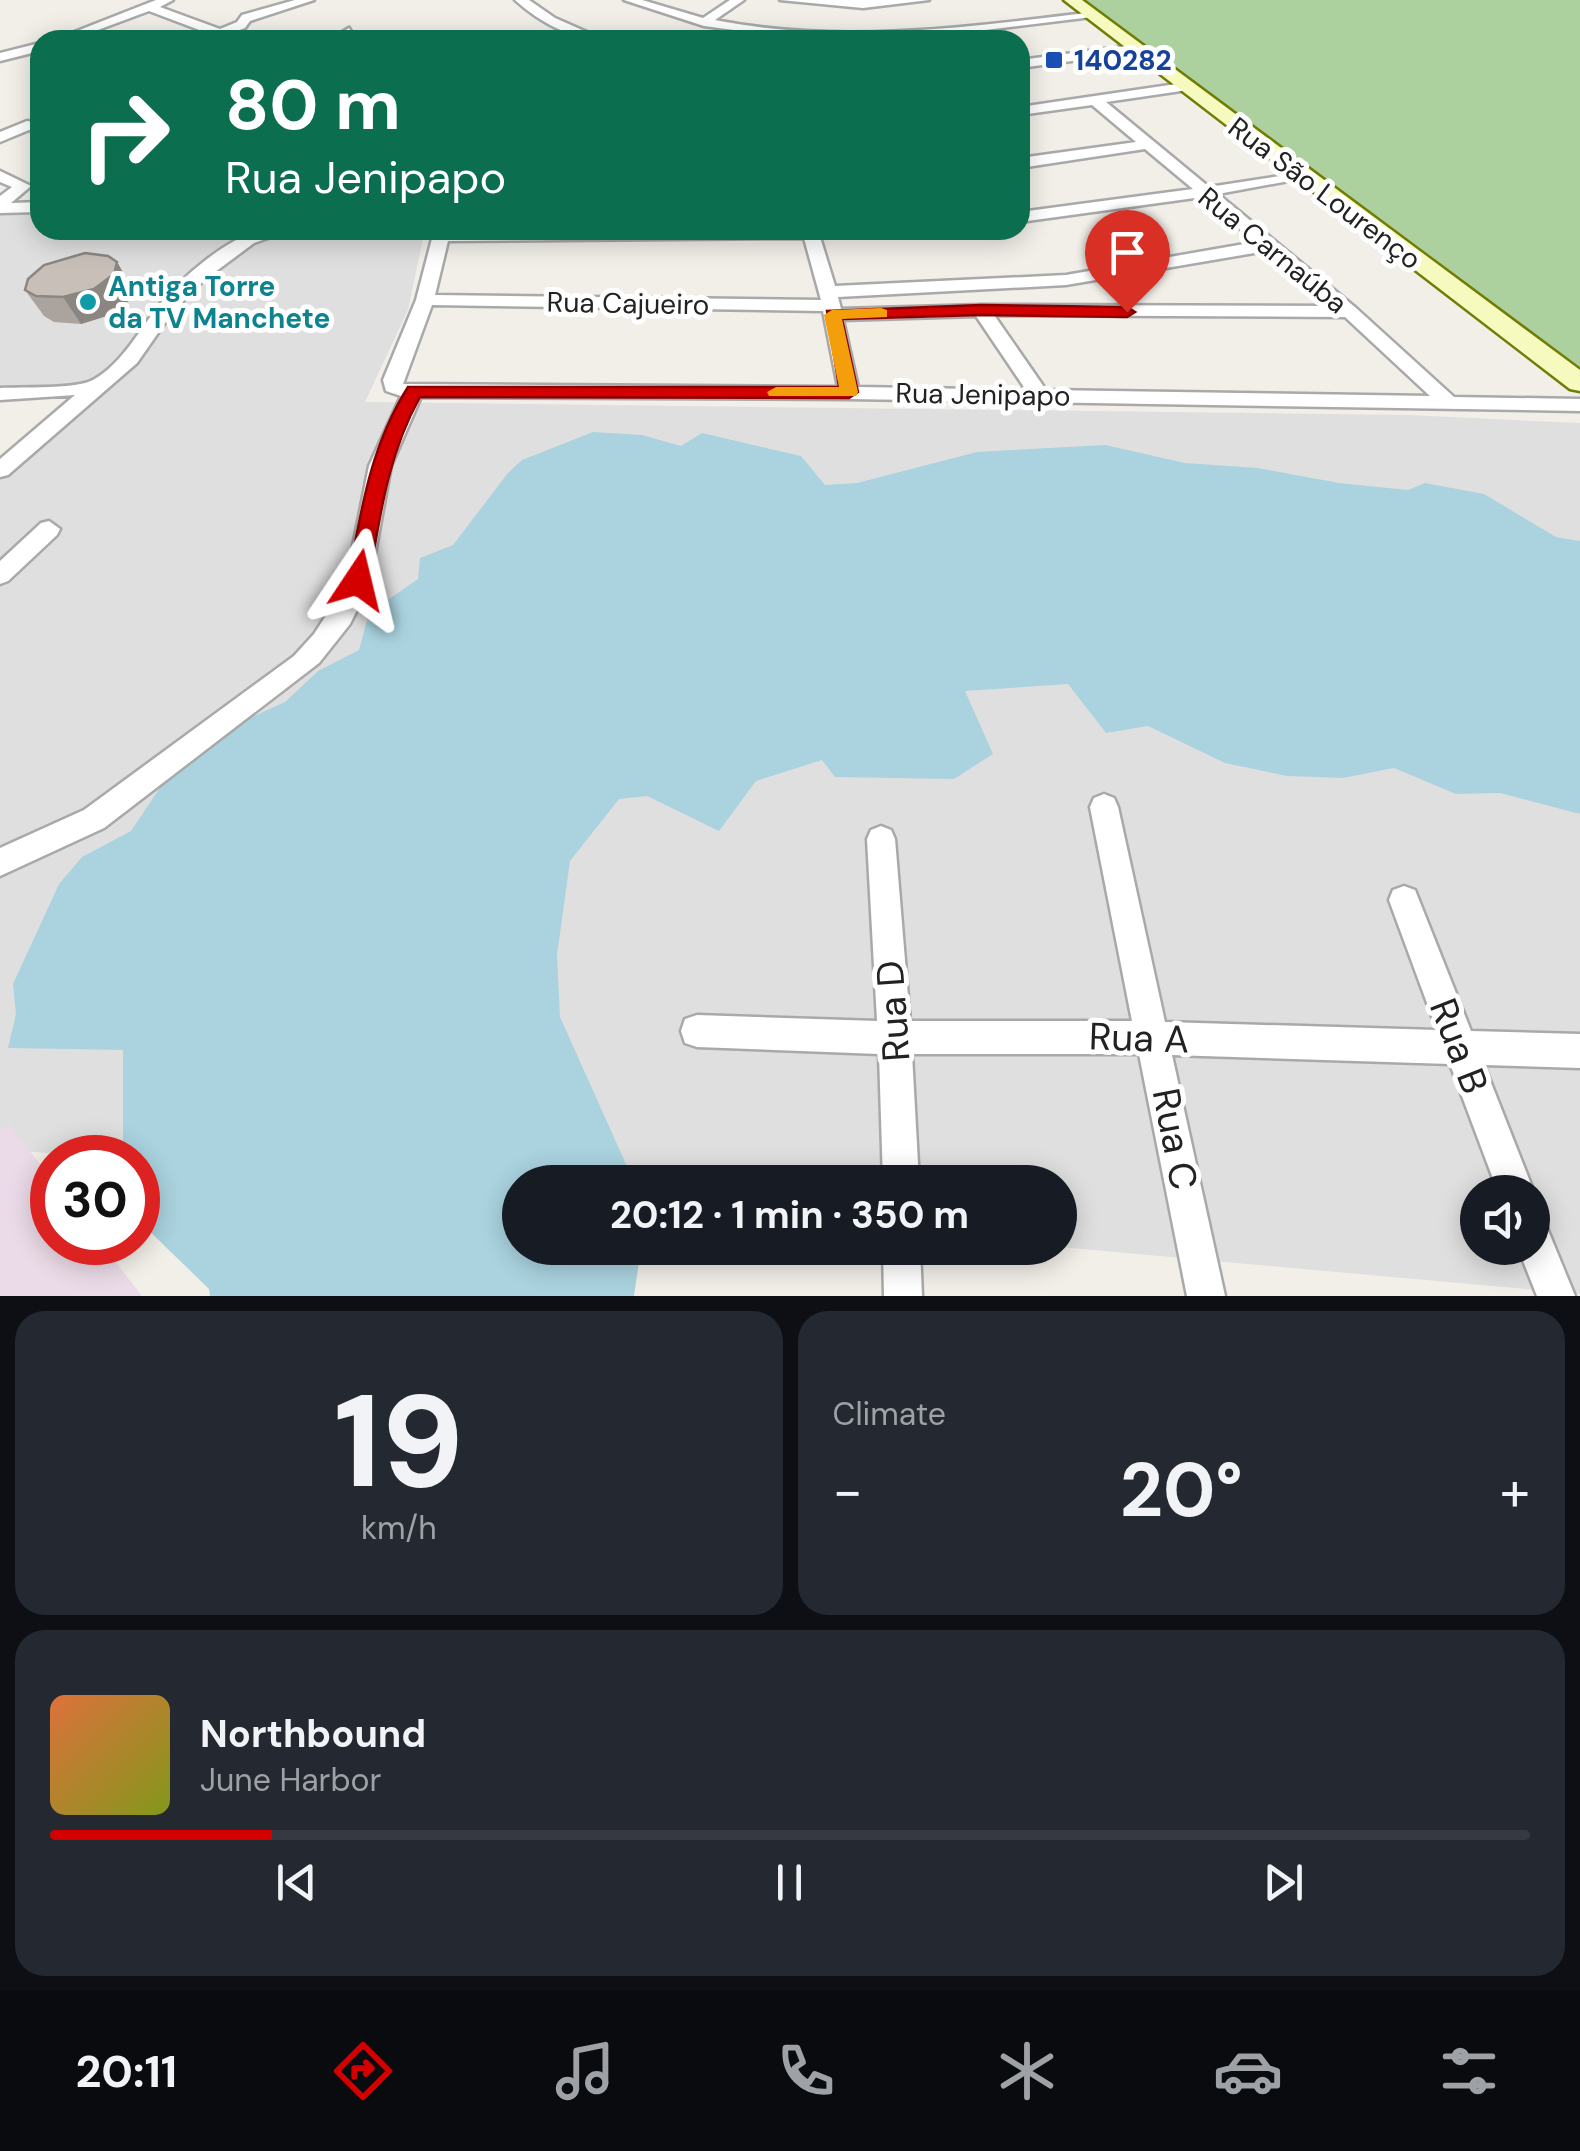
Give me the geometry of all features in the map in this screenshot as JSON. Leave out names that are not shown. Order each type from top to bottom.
[{"type":"street","points":[[86,30],[167,0]]},
{"type":"street","points":[[228,30],[253,15],[308,0]]},
{"type":"street","points":[[520,0],[551,21],[573,30]]},
{"type":"street","points":[[630,0],[704,22],[756,30]]},
{"type":"street","points":[[704,22],[738,0]]},
{"type":"street","points":[[786,0],[826,4],[924,0]]},
{"type":"street","name":"Rua São Lourenço","points":[[1072,0],[1580,383]]},
{"type":"street","points":[[149,7],[210,30]]},
{"type":"street","points":[[978,30],[1094,16]]},
{"type":"street","points":[[0,56],[30,49]]},
{"type":"street","points":[[1030,63],[1134,49]]},
{"type":"street","points":[[1030,110],[1183,86]]},
{"type":"street","name":"Rua Carnaúba","points":[[1096,101],[1350,312],[1447,401]]},
{"type":"street","points":[[0,138],[30,125]]},
{"type":"street","points":[[1030,162],[1146,145]]},
{"type":"street","points":[[1030,216],[1300,175]]},
{"type":"street","points":[[0,176],[23,186],[0,206]]},
{"type":"street","points":[[0,206],[30,208]]},
{"type":"street","points":[[0,470],[145,343],[179,294],[238,240]]},
{"type":"street","points":[[0,862],[60,838],[109,808],[303,663],[332,631],[358,580],[377,476],[441,240]]},
{"type":"street","points":[[812,240],[849,392]]},
{"type":"street","name":"Rua Cajueiro","points":[[425,300],[830,304],[971,286],[1109,275],[1271,245]]},
{"type":"street","points":[[1109,275],[1127,312]]},
{"type":"street","points":[[830,304],[981,310],[1350,312]]},
{"type":"street","points":[[981,310],[1039,395]]},
{"type":"street","name":"Rua Jenipapo","points":[[404,386],[1580,405]]},
{"type":"street","points":[[0,394],[97,388]]},
{"type":"street","points":[[0,574],[49,529]]},
{"type":"street","name":"Rua C","points":[[1104,807],[1206,1296]]},
{"type":"street","name":"Rua D","points":[[881,839],[896,1038],[900,1165]]},
{"type":"street","name":"Rua B","points":[[1404,900],[1509,1175]]},
{"type":"street","name":"Rua A","points":[[698,1031],[896,1038],[1051,1034],[1580,1052]]},
{"type":"street","points":[[902,1265],[903,1296]]},
{"type":"street","points":[[1544,1265],[1556,1296]]},
{"type":"shaded area","points":[[30,208],[30,240],[423,240],[408,310],[365,402],[1409,415],[1580,423],[1580,1294],[1077,1249],[1077,1165],[502,1165],[502,1181],[160,1160],[160,1135],[30,1135],[30,1152],[0,1150],[0,460],[91,385],[0,390],[0,210]]},
{"type":"shaded area","points":[[9,1124],[30,1151],[30,1265],[118,1265],[142,1296],[0,1296],[0,1131]]},
{"type":"green space","points":[[1082,0],[1580,0],[1580,371],[1428,254]]},
{"type":"water","points":[[593,432],[642,435],[681,446],[702,433],[801,456],[825,485],[857,483],[977,452],[1105,445],[1185,463],[1258,468],[1339,483],[1408,490],[1425,483],[1484,494],[1556,537],[1580,541],[1580,814],[1500,793],[1456,794],[1394,768],[1343,778],[1287,776],[1225,763],[1148,726],[1106,733],[1068,684],[965,691],[993,754],[954,779],[835,777],[822,760],[756,781],[719,831],[647,796],[619,799],[570,861],[557,955],[560,1017],[626,1165],[502,1165],[502,1265],[639,1265],[634,1296],[210,1296],[209,1289],[160,1241],[160,1135],[123,1135],[123,1050],[8,1048],[16,1014],[13,984],[59,884],[82,857],[131,831],[179,759],[227,728],[285,702],[318,671],[359,650],[369,613],[418,579],[420,558],[453,545],[522,460]]},
{"type":"building","points":[[85,253],[108,256],[117,262],[114,274],[94,289],[63,297],[36,296],[25,290],[28,279],[44,265]]},
{"type":"slow traffic","points":[[776,392],[849,392],[832,315],[881,313]]},
{"type":"place","name":"140282","points":[[1054,60]]},
{"type":"place","name":"Antiga Torre da TV Manchete","points":[[88,302]]},
{"type":"route","points":[[358,580],[377,476],[392,430],[414,391],[849,392],[832,315],[981,310],[1127,312]]}]
